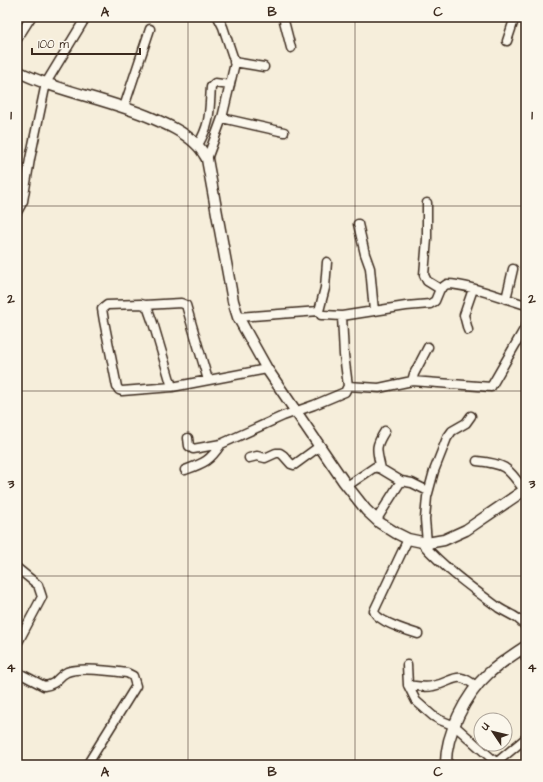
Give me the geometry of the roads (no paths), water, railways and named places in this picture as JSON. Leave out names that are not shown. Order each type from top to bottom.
[{"type":"main road","points":[[17,71],[46,83],[124,107],[177,130],[198,145],[207,159],[233,300],[238,317],[267,369],[348,486],[366,510],[376,520],[408,539],[424,543],[444,540],[466,530],[525,490]]},
{"type":"main road","points":[[446,765],[447,750],[454,726],[476,687],[488,674],[525,647]]},
{"type":"street","points":[[17,39],[30,17]]},
{"type":"street","points":[[17,212],[23,202],[30,159],[46,83],[86,17]]},
{"type":"street","points":[[207,159],[222,118],[234,62],[223,27],[218,17]]},
{"type":"street","points":[[283,17],[291,48]]},
{"type":"street","points":[[507,41],[515,17]]},
{"type":"street","points":[[124,107],[150,29]]},
{"type":"street","points":[[234,62],[264,67]]},
{"type":"street","points":[[198,145],[209,120],[212,84],[230,85]]},
{"type":"street","points":[[222,118],[284,132]]},
{"type":"street","points":[[427,202],[424,275],[427,281],[440,290]]},
{"type":"street","points":[[358,224],[370,268],[374,311]]},
{"type":"street","points":[[319,311],[325,288],[327,262]]},
{"type":"street","points":[[506,299],[513,269]]},
{"type":"street","points":[[319,311],[324,316],[342,316],[406,306],[430,304],[435,301],[444,285],[453,284],[526,305]]},
{"type":"street","points":[[468,330],[464,315],[473,289]]},
{"type":"street","points":[[208,380],[186,305],[181,302],[145,306],[141,304],[107,305],[102,310],[117,387],[122,391],[172,387],[267,369]]},
{"type":"street","points":[[145,306],[148,309],[154,326],[172,387]]},
{"type":"street","points":[[238,317],[319,311]]},
{"type":"street","points":[[188,438],[189,446],[193,449],[221,444],[283,416],[345,392],[348,386],[344,355],[342,316]]},
{"type":"street","points":[[348,386],[379,388],[412,381],[491,387],[526,326]]},
{"type":"street","points":[[412,381],[428,347]]},
{"type":"street","points":[[471,416],[466,423],[452,431],[447,438],[428,491],[424,543],[437,560],[448,570],[500,608],[519,619],[526,627]]},
{"type":"street","points":[[381,469],[377,446],[385,431]]},
{"type":"street","points":[[185,470],[208,461],[221,444]]},
{"type":"street","points":[[249,458],[257,456],[265,458],[276,453],[280,453],[294,465],[320,446]]},
{"type":"street","points":[[477,461],[501,465],[508,470],[525,490]]},
{"type":"street","points":[[348,486],[375,467],[401,481],[428,491]]},
{"type":"street","points":[[376,520],[401,481]]},
{"type":"street","points":[[408,539],[374,611],[376,616],[418,634]]},
{"type":"street","points":[[17,568],[38,585],[42,597],[17,644]]},
{"type":"street","points":[[525,647],[526,658]]},
{"type":"street","points":[[407,665],[408,685],[416,701],[440,720],[454,726],[497,764],[526,738]]},
{"type":"street","points":[[17,672],[44,686],[55,684],[66,672],[76,670],[127,672],[134,676],[136,686],[87,765]]},
{"type":"street","points":[[408,685],[433,686],[451,679],[462,678],[468,680],[476,687]]}]
